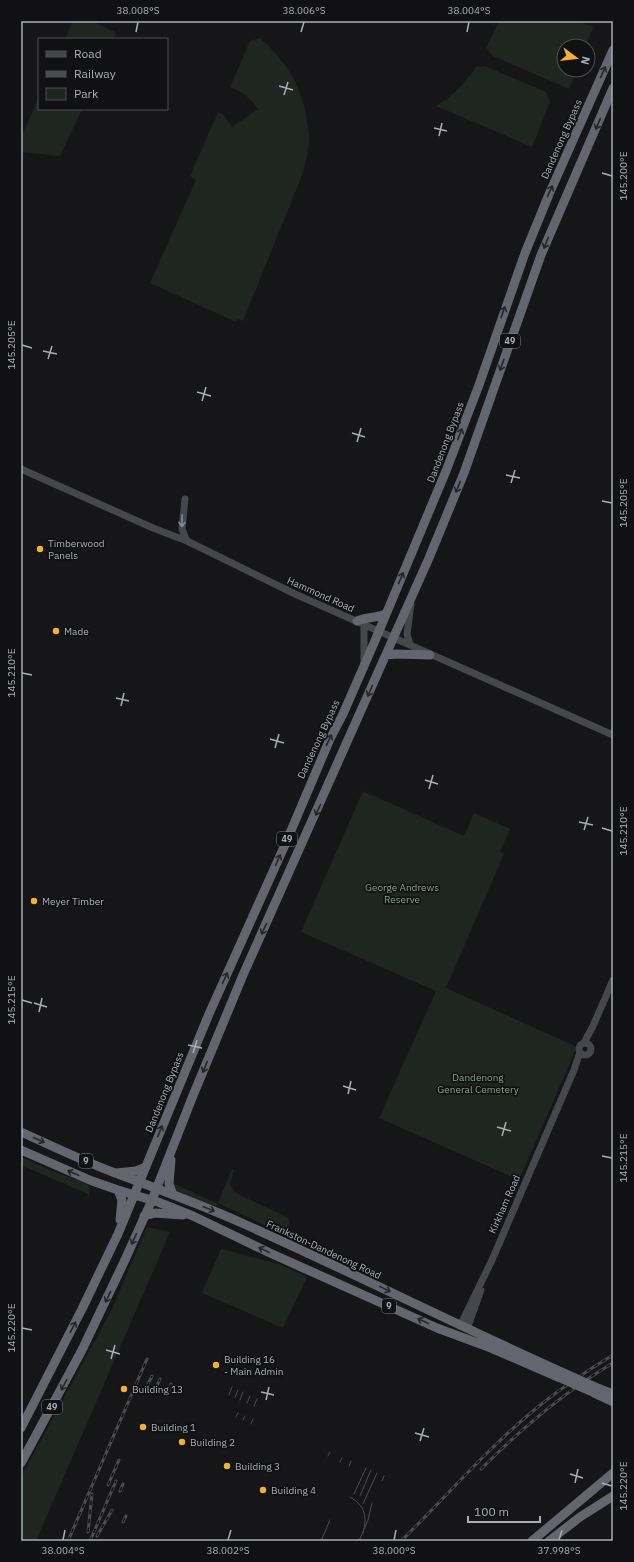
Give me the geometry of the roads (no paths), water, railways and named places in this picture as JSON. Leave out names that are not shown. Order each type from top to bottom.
[{"type":"highway","name":"Dandenong Bypass","points":[[21,1428],[86,1302],[118,1234],[208,1014],[379,631],[446,471],[479,384],[529,240],[613,50]]},
{"type":"highway","name":"49","points":[[21,1463],[85,1344],[152,1200],[231,1003],[394,638],[464,473],[541,255],[613,88]]},
{"type":"highway","points":[[360,622],[365,618],[380,617],[386,614]]},
{"type":"highway","points":[[386,655],[430,655]]},
{"type":"highway","name":"Frankston-Dandenong Road","points":[[21,1132],[115,1173],[173,1195],[360,1277],[597,1391],[613,1402]]},
{"type":"highway","name":"Frankston-Dandenong Road","points":[[21,1150],[75,1174],[118,1190],[152,1200],[193,1216],[280,1258],[442,1330],[561,1375]]},
{"type":"highway","points":[[171,1153],[169,1184],[173,1195]]},
{"type":"highway","points":[[115,1173],[146,1167]]},
{"type":"highway","points":[[118,1190],[122,1200],[122,1205],[118,1234]]},
{"type":"highway","points":[[144,1216],[155,1214],[193,1216]]},
{"type":"highway","points":[[280,1258],[286,1244]]},
{"type":"highway","points":[[354,1290],[360,1277]]},
{"type":"highway","name":"Kirkham Road","points":[[459,1336],[464,1327]]},
{"type":"highway","name":"Frankston-Dandenong Road","points":[[597,1391],[613,1394]]},
{"type":"highway","points":[[532,1541],[613,1473]]},
{"type":"highway","points":[[549,1541],[580,1517],[613,1496]]},
{"type":"main road","name":"Hammond Road","points":[[21,469],[153,528],[187,541],[295,594],[613,735]]},
{"type":"main road","points":[[185,499],[182,529],[187,541]]},
{"type":"main road","points":[[410,645],[408,626],[412,596]]},
{"type":"main road","points":[[360,622],[364,664]]},
{"type":"main road","name":"Kirkham Road","points":[[464,1327],[574,1070],[583,1053],[590,1052],[586,1044],[613,980]]},
{"type":"tram line","points":[[229,1395],[232,1387]]},
{"type":"tram line","points":[[235,1397],[238,1390]]},
{"type":"tram line","points":[[240,1400],[243,1392]]},
{"type":"tram line","points":[[247,1403],[250,1396]]},
{"type":"tram line","points":[[254,1406],[257,1399]]},
{"type":"tram line","points":[[236,1417],[238,1413]]},
{"type":"tram line","points":[[243,1420],[245,1416]]},
{"type":"tram line","points":[[251,1424],[253,1419]]},
{"type":"tram line","points":[[328,1456],[330,1452]]},
{"type":"tram line","points":[[340,1462],[342,1458]]},
{"type":"tram line","points":[[349,1466],[351,1461]]},
{"type":"tram line","points":[[354,1494],[366,1468]]},
{"type":"tram line","points":[[360,1496],[371,1470]]},
{"type":"tram line","points":[[363,1504],[377,1473]]},
{"type":"tram line","points":[[382,1481],[384,1476]]},
{"type":"tram line","points":[[350,1497],[359,1504],[364,1512],[365,1522],[363,1533]]},
{"type":"tram line","points":[[359,1541],[368,1520],[372,1503]]},
{"type":"tram line","points":[[321,1541],[330,1520]]},
{"type":"railway","points":[[401,1541],[482,1458],[542,1403],[613,1355]]},
{"type":"railway","points":[[68,1541],[147,1359]]},
{"type":"railway","points":[[481,1469],[560,1399],[577,1386],[613,1363]]},
{"type":"railway","points":[[147,1386],[152,1376]]},
{"type":"railway","points":[[155,1390],[160,1379]]},
{"type":"railway","points":[[167,1395],[171,1384]]},
{"type":"railway","points":[[108,1485],[119,1460]]},
{"type":"railway","points":[[90,1541],[116,1481]]},
{"type":"railway","points":[[120,1491],[123,1484]]},
{"type":"railway","points":[[88,1532],[92,1494]]},
{"type":"railway","points":[[97,1536],[112,1510]]},
{"type":"railway","points":[[123,1522],[126,1516]]},
{"type":"place","name":"Timberwood Panels","points":[[40,549]]},
{"type":"place","name":"Made","points":[[56,631]]},
{"type":"place","name":"Meyer Timber","points":[[34,901]]},
{"type":"place","name":"Building 16 - Main Admin","points":[[216,1365]]},
{"type":"place","name":"Building 13","points":[[124,1389]]},
{"type":"place","name":"Building 1","points":[[143,1427]]},
{"type":"place","name":"Building 2","points":[[182,1442]]},
{"type":"place","name":"Building 3","points":[[227,1466]]},
{"type":"place","name":"Building 4","points":[[263,1490]]},
{"type":"park label","name":"George Andrews Reserve","points":[[402,892]]},
{"type":"park label","name":"Dandenong General Cemetery","points":[[478,1082]]}]
